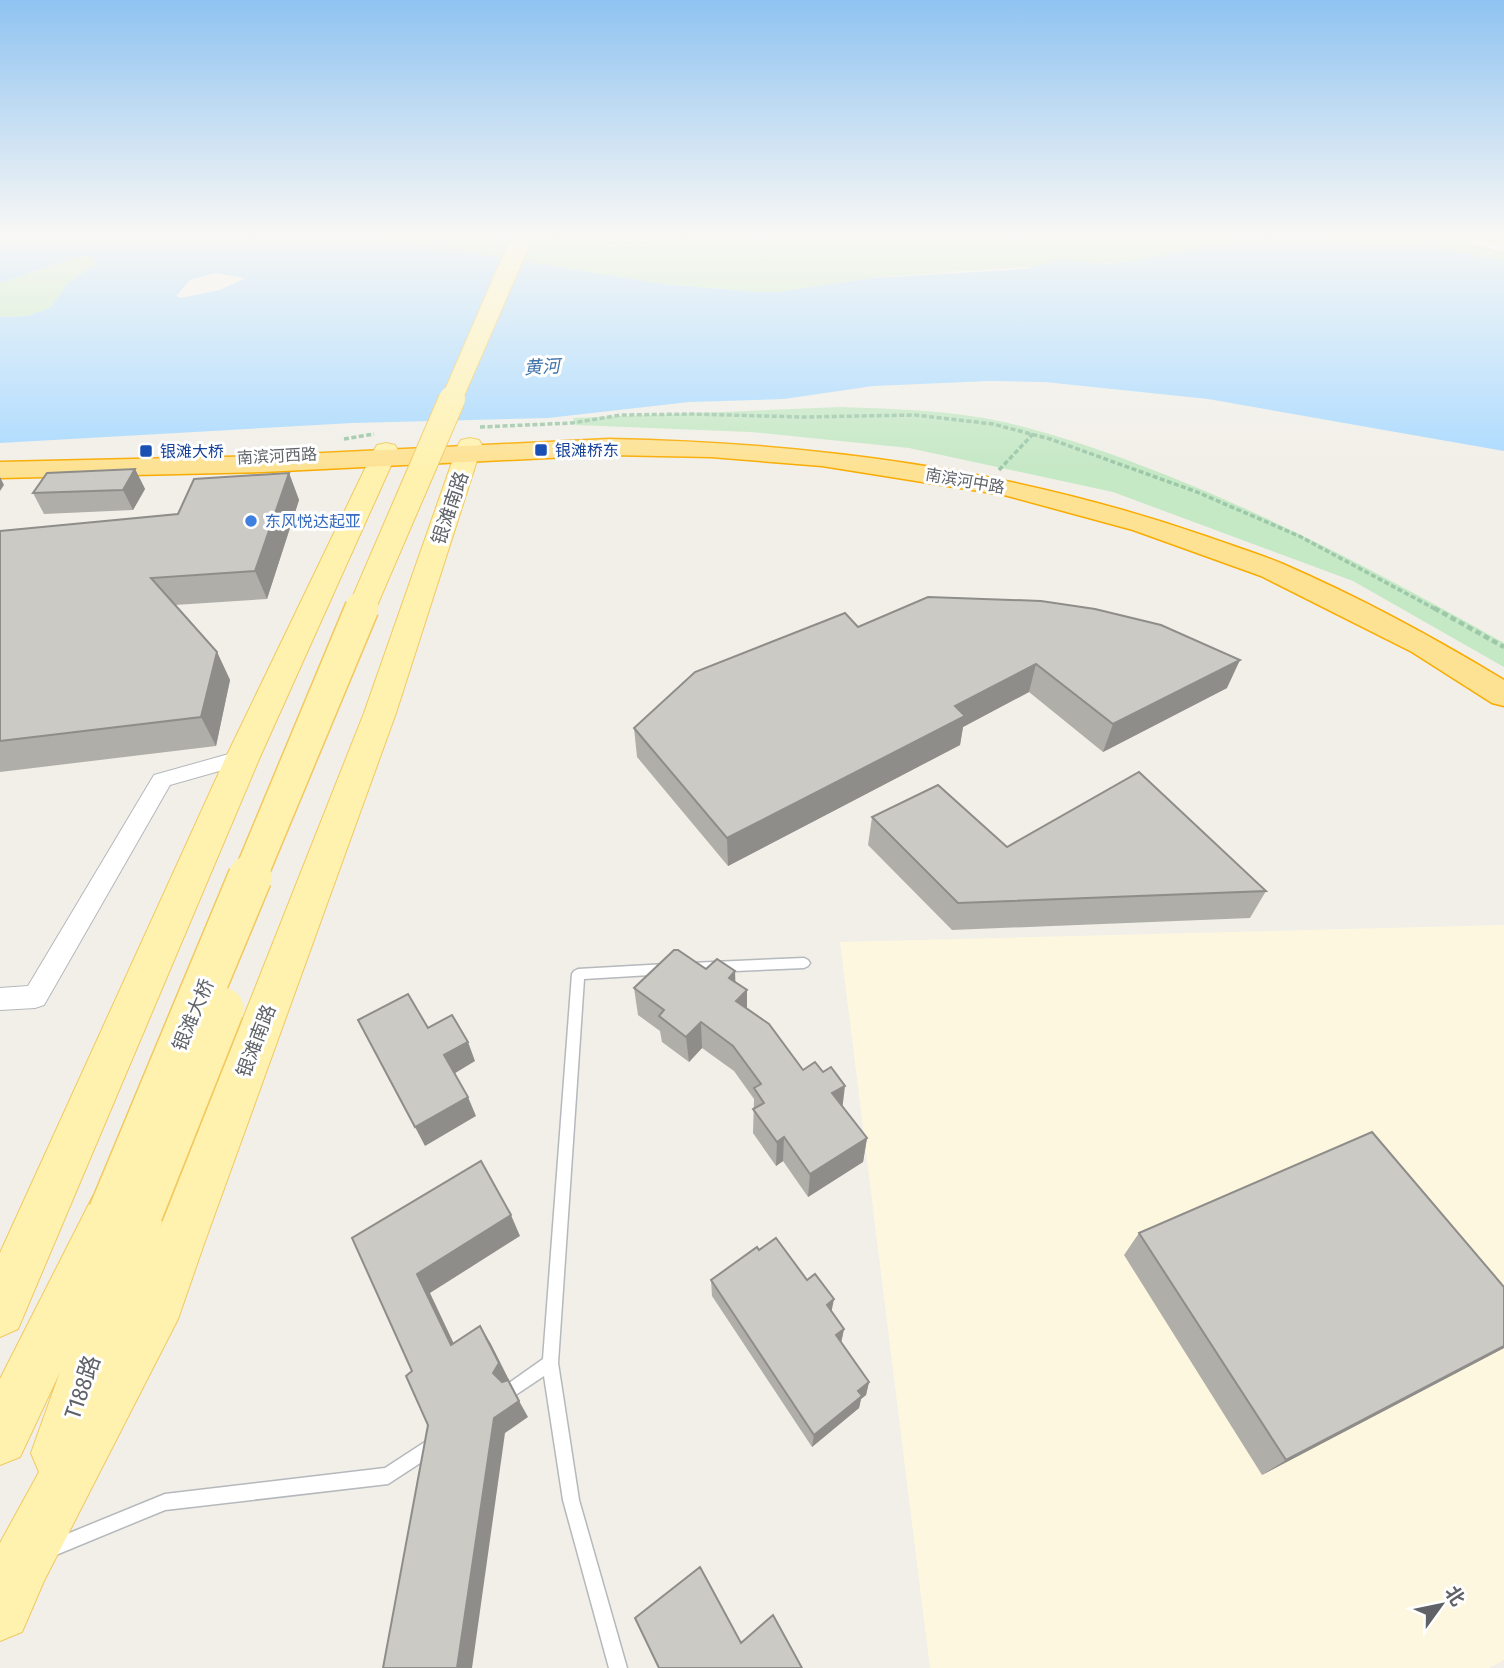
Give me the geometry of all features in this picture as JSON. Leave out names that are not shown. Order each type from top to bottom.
[{"type":"highway","name":"南滨河中路","points":[[385,454],[610,440],[722,440],[824,451],[994,476],[1147,516],[1285,564],[1436,639],[1504,681]]},
{"type":"highway","name":"南滨河中路","points":[[469,449],[710,449],[822,458],[1006,487],[1143,524],[1272,570],[1423,645],[1504,695]]},
{"type":"highway","name":"南滨河西路","points":[[0,463],[385,454]]},
{"type":"highway","name":"南滨河西路","points":[[0,470],[263,464],[385,454]]},
{"type":"main road","name":"银滩大桥","points":[[126,1213],[401,558],[493,315]]},
{"type":"main road","name":"银滩南路","points":[[11,1585],[160,1301],[179,1244],[380,713],[469,449]]},
{"type":"main road","points":[[0,1311],[243,757],[385,454]]},
{"type":"main road","points":[[0,1437],[126,1213]]},
{"type":"main road","name":"T188路","points":[[11,1585],[126,1213]]},
{"type":"street","points":[[0,999],[35,997],[162,780],[243,757]]},
{"type":"lane","points":[[618,1668],[571,1500],[550,1363],[578,974],[804,963]]},
{"type":"lane","points":[[514,1388],[550,1363]]},
{"type":"lane","points":[[11,1585],[165,1502],[388,1476],[428,1448]]},
{"type":"path","points":[[994,476],[1033,434]]},
{"type":"shaded area","points":[[1504,925],[1504,1660],[1489,1668],[930,1668],[840,942]]},
{"type":"green space","points":[[0,315],[30,315],[27,316],[0,317]]},
{"type":"green space","points":[[840,407],[902,409],[1004,422],[1086,446],[1166,475],[1253,512],[1338,553],[1504,643],[1504,667],[1353,581],[1113,492],[909,448],[751,432],[576,425],[573,418]]},
{"type":"water","name":"黄河","points":[[1504,315],[1504,451],[1208,399],[1045,382],[990,381],[873,386],[784,399],[689,402],[548,418],[352,423],[0,443],[0,317]]},
{"type":"building","points":[[135,469],[123,490],[33,493],[47,473]]},
{"type":"building","points":[[289,473],[255,571],[151,578],[217,652],[201,717],[0,741],[0,531],[178,514],[194,479]]},
{"type":"building","points":[[928,597],[1041,601],[1095,609],[1161,625],[1240,660],[1113,724],[1036,664],[955,706],[965,716],[727,838],[634,728],[695,672],[845,613],[858,627]]},
{"type":"building","points":[[1139,772],[1266,891],[958,903],[872,817],[938,785],[1007,847]]},
{"type":"building","points":[[674,950],[706,969],[717,959],[735,971],[729,978],[747,990],[736,1001],[769,1024],[803,1070],[815,1062],[823,1072],[831,1067],[845,1086],[832,1093],[867,1138],[810,1174],[784,1137],[777,1142],[753,1109],[764,1103],[754,1088],[761,1084],[733,1046],[701,1022],[686,1037],[659,1016],[664,1010],[634,988]]},
{"type":"building","points":[[408,994],[428,1028],[452,1015],[468,1042],[444,1055],[468,1097],[415,1127],[358,1020]]},
{"type":"building","points":[[1372,1132],[1504,1287],[1504,1346],[1286,1460],[1139,1233]]},
{"type":"building","points":[[481,1161],[511,1215],[417,1274],[451,1345],[480,1326],[499,1363],[493,1373],[502,1382],[508,1380],[519,1401],[494,1418],[457,1668],[383,1668],[428,1425],[406,1376],[412,1371],[352,1238]]},
{"type":"building","points":[[776,1238],[807,1280],[815,1274],[834,1299],[827,1305],[844,1329],[836,1335],[869,1382],[858,1391],[862,1396],[814,1435],[711,1280],[757,1247],[759,1250]]},
{"type":"building","points":[[700,1567],[741,1643],[773,1615],[802,1668],[659,1668],[635,1618]]},
{"type":"place","name":"银滩桥东","points":[[541,450]]},
{"type":"place","name":"银滩大桥","points":[[146,451]]},
{"type":"place","name":"东风悦达起亚","points":[[251,521]]}]
